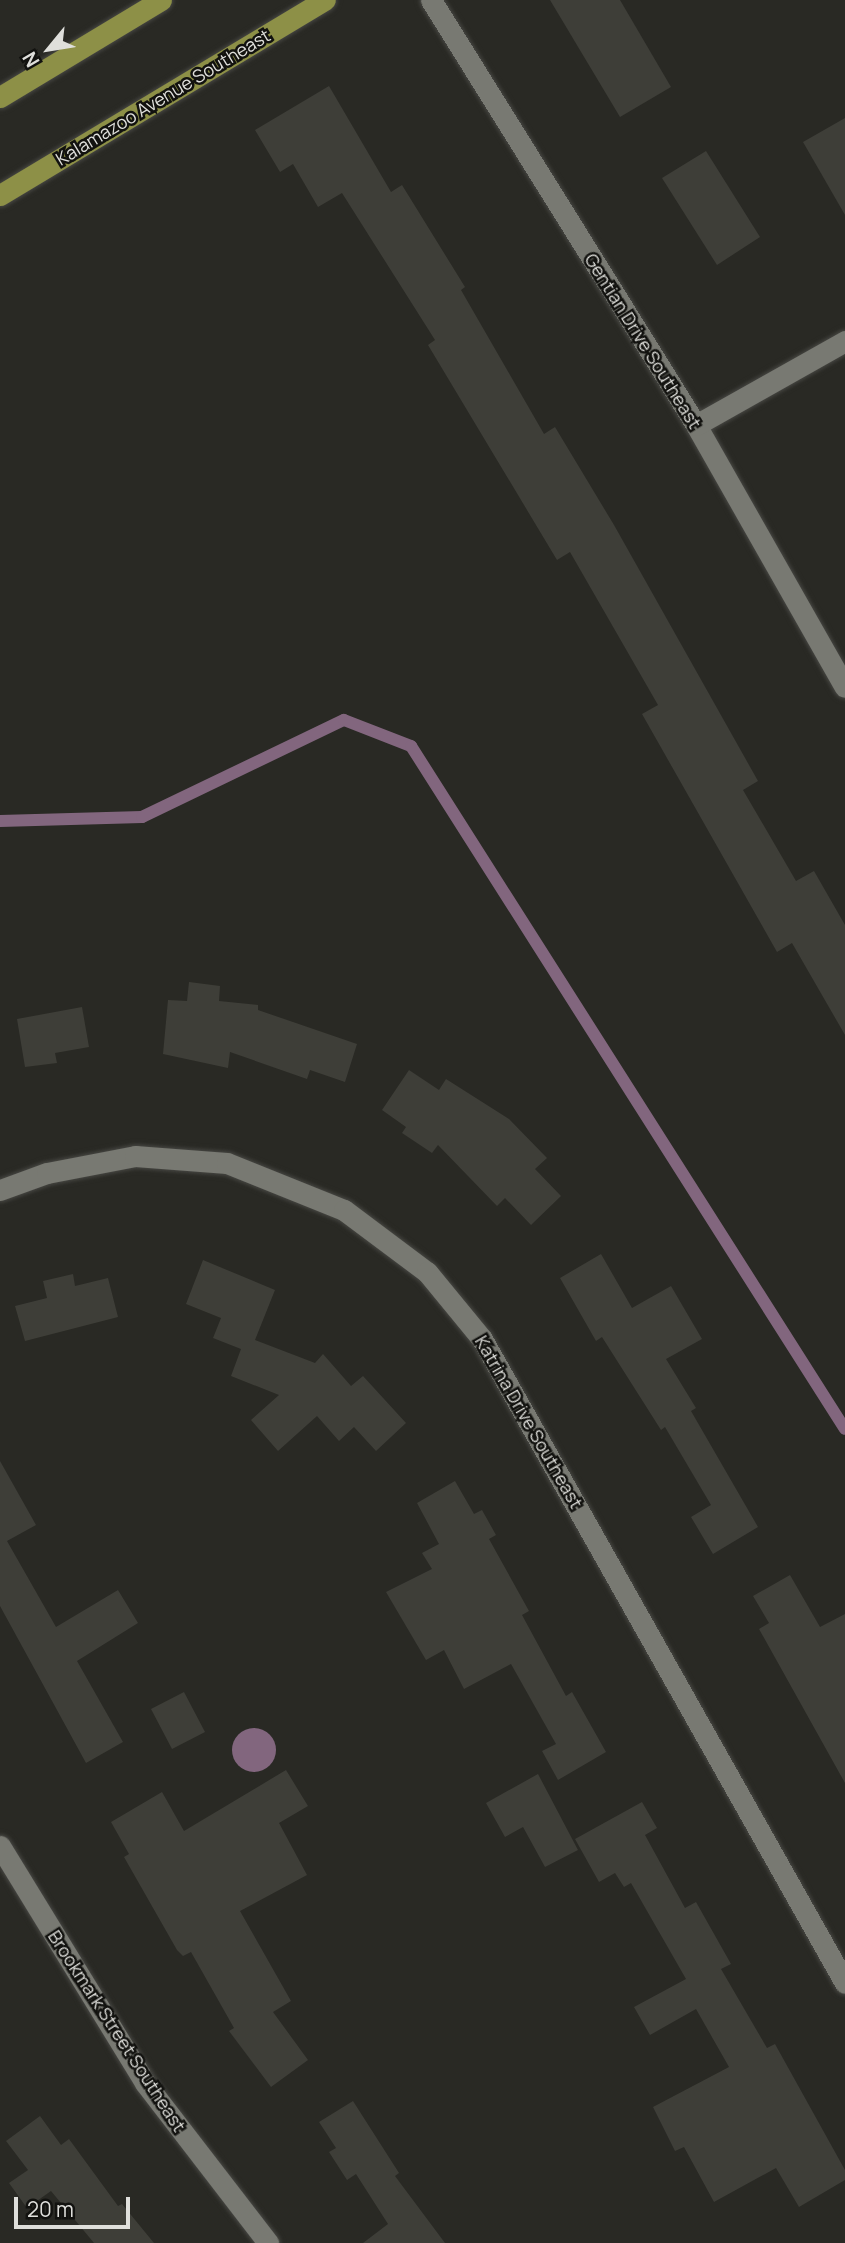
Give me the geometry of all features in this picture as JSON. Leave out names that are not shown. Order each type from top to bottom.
[{"type":"main road","points":[[0,97],[161,0]]},
{"type":"main road","name":"Kalamazoo Avenue Southeast","points":[[0,195],[325,0]]},
{"type":"street","name":"Gentian Drive Southeast","points":[[431,0],[696,425],[845,687]]},
{"type":"street","points":[[696,425],[845,341]]},
{"type":"street","name":"Katrina Drive Southeast","points":[[0,1190],[47,1173],[135,1156],[227,1163],[344,1210],[427,1272],[488,1349],[845,1983]]},
{"type":"street","name":"Brookmark Street Southeast","points":[[0,1846],[145,2082],[268,2243]]},
{"type":"shaded area","points":[[254,1728],[269,1735],[276,1750],[269,1765],[254,1772],[239,1765],[232,1750],[239,1735]]},
{"type":"building","points":[[550,0],[620,0],[671,87],[620,117]]},
{"type":"building","points":[[329,86],[391,192],[402,185],[465,287],[461,290],[544,434],[555,427],[614,525],[758,781],[743,790],[796,881],[814,871],[845,925],[845,1035],[792,943],[777,952],[642,714],[658,705],[570,552],[557,560],[428,345],[435,340],[342,193],[318,207],[293,164],[280,172],[255,130]]},
{"type":"building","points":[[845,118],[845,215],[803,142]]},
{"type":"building","points":[[706,151],[760,237],[717,265],[662,178]]},
{"type":"building","points":[[189,982],[220,986],[219,1001],[258,1005],[258,1010],[357,1044],[345,1082],[310,1070],[307,1079],[230,1052],[228,1068],[163,1054],[168,1000],[187,1001]]},
{"type":"building","points":[[82,1007],[89,1047],[55,1053],[57,1063],[25,1067],[17,1019]]},
{"type":"building","points":[[409,1070],[439,1090],[446,1079],[509,1119],[547,1158],[535,1169],[561,1196],[531,1225],[505,1198],[497,1206],[438,1145],[432,1153],[402,1133],[406,1127],[382,1110]]},
{"type":"building","points":[[601,1254],[632,1308],[671,1286],[702,1339],[666,1359],[696,1408],[691,1411],[758,1527],[713,1554],[691,1517],[711,1505],[665,1427],[661,1430],[602,1337],[596,1341],[560,1278]]},
{"type":"building","points":[[203,1260],[275,1290],[255,1340],[315,1363],[323,1354],[351,1386],[363,1376],[406,1423],[376,1451],[354,1427],[339,1441],[317,1416],[278,1451],[251,1420],[279,1395],[231,1376],[241,1349],[213,1338],[221,1318],[186,1304]]},
{"type":"building","points":[[73,1274],[75,1286],[108,1278],[118,1317],[25,1341],[15,1306],[47,1298],[43,1281]]},
{"type":"building","points":[[0,1461],[36,1525],[7,1541],[56,1627],[118,1590],[138,1623],[77,1661],[123,1742],[86,1763],[0,1606]]},
{"type":"building","points":[[455,1481],[474,1514],[482,1510],[496,1535],[489,1539],[529,1611],[522,1615],[566,1696],[572,1692],[606,1752],[558,1780],[542,1751],[556,1744],[511,1664],[464,1689],[444,1650],[426,1660],[386,1592],[432,1569],[422,1553],[439,1544],[417,1503]]},
{"type":"building","points":[[790,1575],[820,1627],[845,1614],[845,1783],[759,1629],[769,1623],[753,1596]]},
{"type":"building","points":[[184,1692],[205,1732],[172,1749],[151,1709]]},
{"type":"building","points":[[286,1770],[308,1806],[279,1823],[307,1875],[240,1911],[291,2001],[273,2012],[308,2060],[271,2087],[229,2031],[234,2028],[191,1952],[183,1956],[177,1950],[124,1857],[129,1854],[111,1822],[162,1792],[184,1831]]},
{"type":"building","points":[[538,1774],[578,1850],[545,1867],[523,1827],[505,1837],[486,1803]]},
{"type":"building","points":[[642,1802],[657,1828],[645,1835],[685,1908],[696,1902],[731,1964],[721,1969],[767,2048],[775,2044],[845,2170],[845,2180],[799,2207],[776,2168],[714,2202],[684,2147],[675,2151],[653,2107],[729,2067],[696,2009],[650,2035],[634,2007],[686,1979],[631,1883],[624,1887],[615,1873],[599,1882],[575,1839]]},
{"type":"building","points":[[353,2101],[399,2173],[395,2176],[445,2243],[363,2243],[388,2224],[356,2174],[347,2180],[329,2152],[336,2148],[319,2122]]},
{"type":"building","points":[[40,2116],[61,2145],[69,2139],[118,2206],[122,2204],[154,2243],[94,2243],[51,2191],[27,2208],[9,2183],[28,2170],[6,2141]]},
{"type":"waterway","points":[[0,821],[142,817],[344,720],[411,746],[845,1429]]}]
